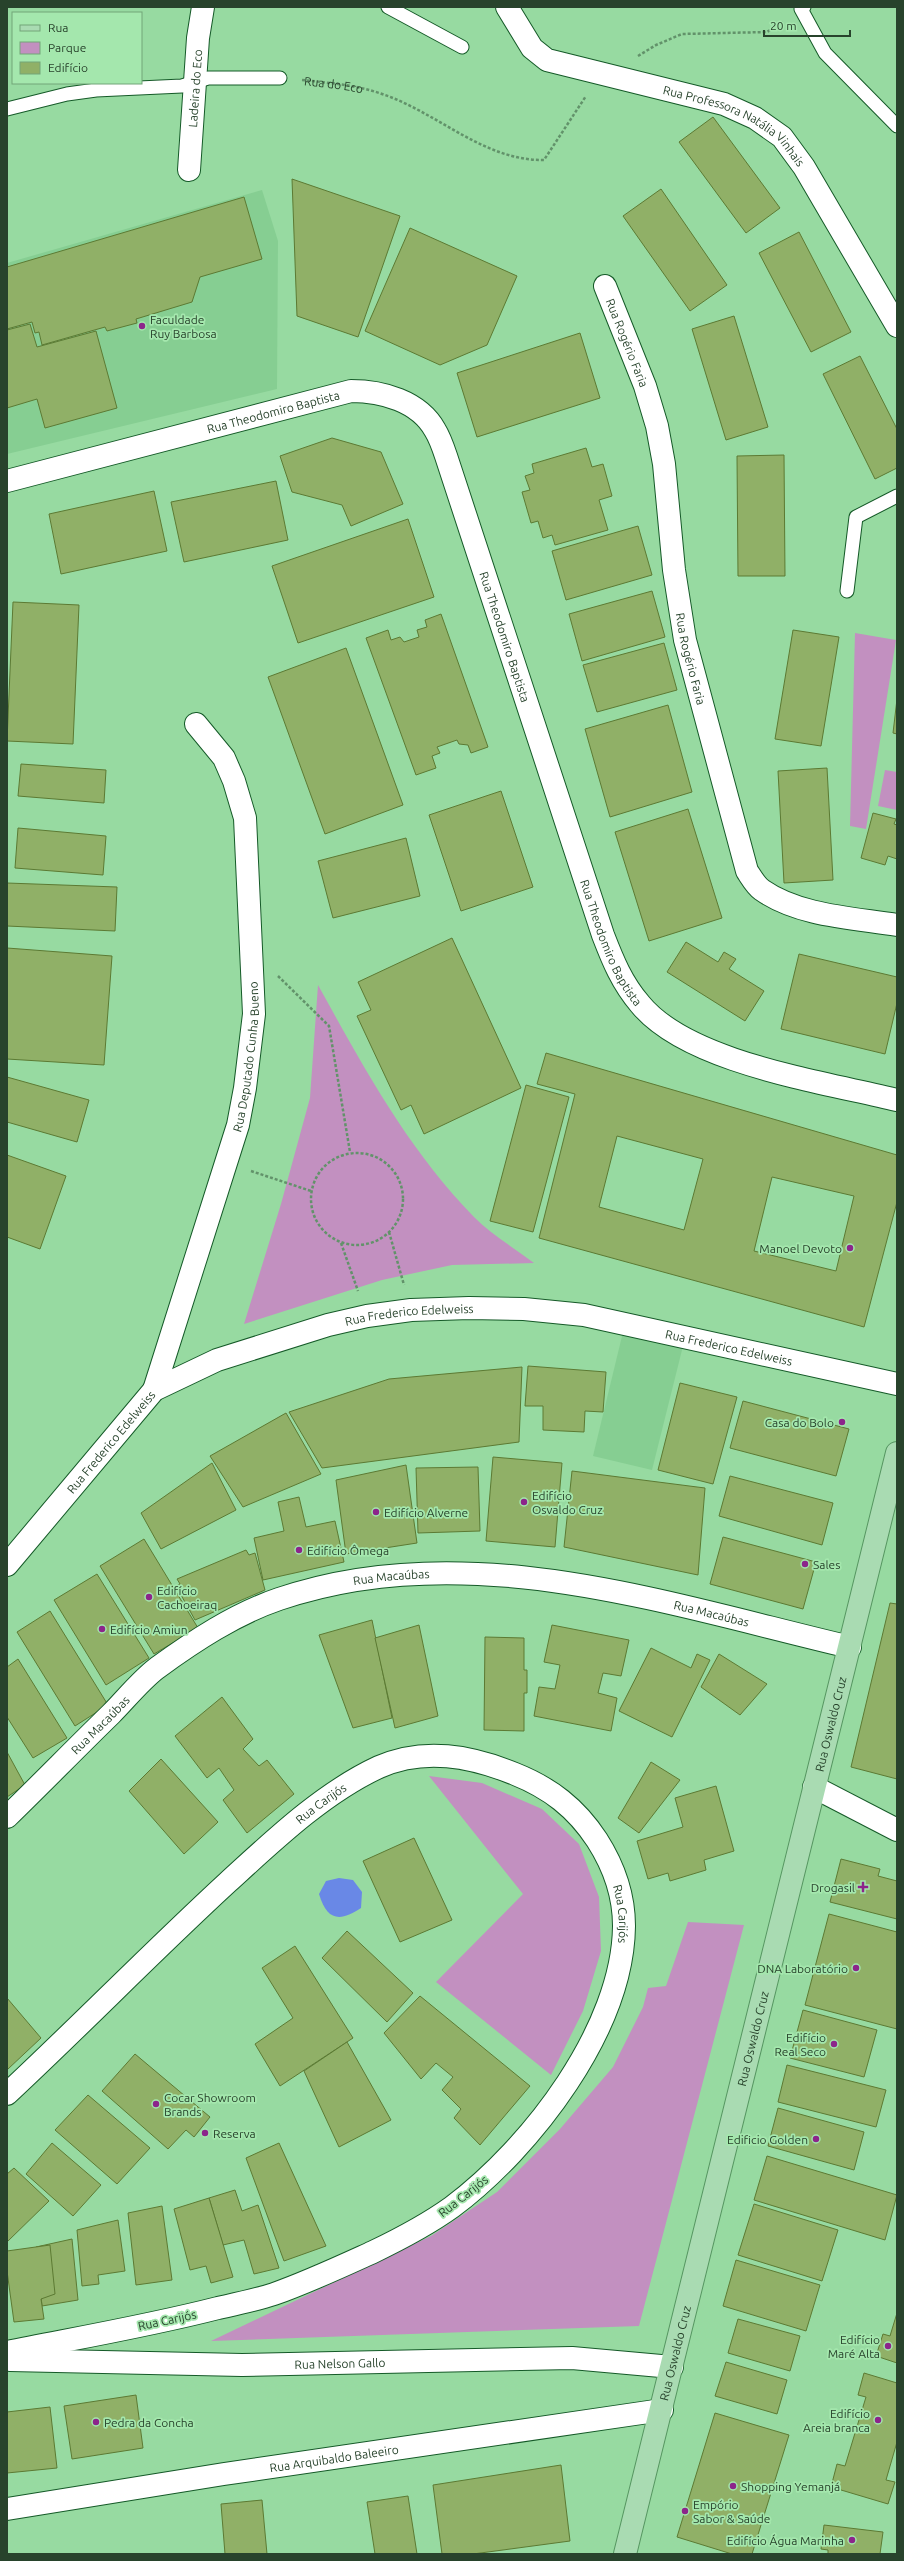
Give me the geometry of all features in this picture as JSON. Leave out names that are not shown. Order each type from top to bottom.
[{"type":"main road","name":"Rua Oswaldo Cruz","points":[[625,2554],[662,2410],[897,1453]]},
{"type":"street","name":"Ladeira do Eco","points":[[189,170],[194,81],[198,38],[203,7]]},
{"type":"street","name":"Rua Professora Natália Vinhais","points":[[507,7],[538,55],[557,64],[724,104],[755,118],[782,137],[804,167],[897,326]]},
{"type":"street","name":"Rua Rogério Faria","points":[[605,286],[645,386],[657,426],[664,464],[675,578],[685,640],[747,871],[760,890],[783,902],[812,910],[897,925]]},
{"type":"street","name":"Rua Theodomiro Baptista","points":[[7,481],[351,391],[375,391],[399,400],[418,411],[435,429],[446,456],[600,928],[618,974],[640,1005],[668,1030],[702,1048],[745,1063],[897,1100]]},
{"type":"street","name":"Rua Deputado Cunha Bueno","points":[[154,1390],[227,1163],[246,1088],[254,1014],[245,818],[234,781],[224,758],[196,724]]},
{"type":"street","name":"Rua Frederico Edelweiss","points":[[7,1565],[154,1390],[218,1360],[328,1325],[367,1316],[412,1310],[524,1308],[584,1315],[897,1384]]},
{"type":"street","name":"Rua Macaúbas","points":[[7,1817],[154,1671],[191,1644],[231,1621],[278,1600],[330,1584],[398,1574],[457,1573],[543,1580],[637,1597],[850,1647]]},
{"type":"street","name":"Rua Carijós","points":[[7,2094],[252,1860],[345,1785],[383,1766],[422,1755],[457,1756],[502,1768],[535,1782],[564,1800],[586,1824],[606,1854],[619,1888],[624,1925],[620,1961],[610,1997],[572,2077],[515,2149],[486,2180],[449,2209],[392,2243],[339,2268],[271,2295],[184,2317],[7,2352]]},
{"type":"street","points":[[814,1787],[897,1830]]},
{"type":"street","name":"Rua Nelson Gallo","points":[[7,2360],[242,2366],[572,2358],[672,2366]]},
{"type":"street","name":"Rua Arquibaldo Baleeiro","points":[[7,2509],[224,2474],[662,2410]]},
{"type":"lane","points":[[388,7],[462,47]]},
{"type":"lane","points":[[803,8],[825,53],[897,126]]},
{"type":"lane","points":[[7,108],[67,94],[96,90],[182,86],[194,81],[208,78],[280,78]]},
{"type":"lane","points":[[847,591],[856,517],[897,496]]},
{"type":"path","points":[[604,76],[656,45],[682,34],[767,32],[803,8]]},
{"type":"path","name":"Rua do Eco","points":[[280,78],[346,84],[386,95],[497,151],[524,160],[544,160],[591,87],[604,76]]},
{"type":"path","points":[[252,950],[328,1026],[350,1152]]},
{"type":"path","points":[[350,1152],[365,1152],[378,1157],[390,1166],[398,1178],[403,1192],[402,1206],[398,1220],[389,1232],[379,1240],[367,1244],[341,1242],[325,1232],[314,1216],[310,1204],[311,1190],[316,1177],[324,1165],[336,1157],[350,1152]]},
{"type":"path","points":[[227,1163],[311,1190]]},
{"type":"path","points":[[389,1232],[412,1310]]},
{"type":"path","points":[[341,1242],[367,1316]]},
{"type":"shaded area","name":"Faculdade Ruy Barbosa","points":[[262,190],[278,241],[277,389],[7,454],[7,263]]},
{"type":"shaded area","points":[[623,1332],[683,1346],[652,1470],[593,1456]]},
{"type":"green space","points":[[855,633],[896,640],[866,829],[850,826]]},
{"type":"green space","points":[[885,770],[897,772],[897,810],[878,806]]},
{"type":"green space","points":[[318,985],[370,1077],[407,1135],[428,1163],[450,1191],[474,1217],[495,1235],[534,1263],[452,1265],[382,1280],[244,1324],[281,1204],[310,1098]]},
{"type":"green space","points":[[429,1776],[482,1783],[542,1809],[579,1844],[599,1897],[601,1951],[583,2011],[551,2075],[436,1982],[523,1894]]},
{"type":"green space","points":[[688,1922],[744,1925],[639,2326],[211,2341],[431,2236],[497,2192],[560,2129],[613,2067],[643,2007],[648,1988],[666,1986]]},
{"type":"water","points":[[339,1878],[353,1880],[362,1892],[361,1908],[347,1916],[341,1917],[330,1914],[326,1910],[319,1894],[326,1881]]},
{"type":"building","points":[[713,117],[780,208],[746,233],[679,142]]},
{"type":"building","points":[[292,179],[400,216],[358,337],[297,316]]},
{"type":"building","points":[[661,189],[727,285],[690,311],[623,216]]},
{"type":"building","points":[[244,197],[262,259],[200,277],[192,302],[136,319],[137,323],[107,331],[105,327],[42,345],[39,332],[35,333],[32,322],[7,329],[7,267]]},
{"type":"building","points":[[410,228],[517,276],[487,345],[440,365],[365,331]]},
{"type":"building","points":[[799,232],[851,332],[811,352],[759,253]]},
{"type":"building","points":[[734,316],[768,427],[726,440],[692,329]]},
{"type":"building","points":[[30,324],[37,347],[96,331],[117,408],[45,428],[37,399],[7,408],[7,330]]},
{"type":"building","points":[[580,333],[600,398],[477,437],[457,373]]},
{"type":"building","points":[[860,356],[897,429],[897,468],[875,479],[823,374]]},
{"type":"building","points":[[332,438],[381,452],[403,504],[351,526],[342,505],[292,492],[280,456]]},
{"type":"building","points":[[586,448],[592,467],[603,464],[612,496],[599,500],[608,530],[555,545],[552,535],[543,538],[538,521],[531,523],[522,492],[530,490],[525,476],[534,473],[532,464]]},
{"type":"building","points":[[784,455],[785,576],[738,576],[737,456]]},
{"type":"building","points":[[276,481],[288,540],[184,562],[171,502]]},
{"type":"building","points":[[154,491],[167,551],[61,574],[49,514]]},
{"type":"building","points":[[408,519],[434,597],[298,643],[272,566]]},
{"type":"building","points":[[638,526],[652,575],[566,600],[552,551]]},
{"type":"building","points":[[652,591],[665,637],[582,661],[569,614]]},
{"type":"building","points":[[13,602],[79,605],[73,744],[7,741]]},
{"type":"building","points":[[441,614],[488,747],[471,753],[468,745],[459,744],[457,740],[437,747],[440,753],[432,756],[436,768],[416,775],[366,638],[388,630],[391,640],[400,637],[404,642],[419,637],[417,630],[427,627],[425,620]]},
{"type":"building","points":[[793,630],[839,637],[821,746],[775,739]]},
{"type":"building","points":[[664,643],[677,690],[597,712],[583,665]]},
{"type":"building","points":[[346,648],[403,805],[325,834],[268,677]]},
{"type":"building","points":[[897,699],[897,734],[893,733]]},
{"type":"building","points":[[668,705],[692,792],[610,817],[585,729]]},
{"type":"building","points":[[21,764],[106,770],[104,803],[18,796]]},
{"type":"building","points":[[827,768],[833,880],[784,883],[778,771]]},
{"type":"building","points":[[501,791],[533,887],[461,911],[429,815]]},
{"type":"building","points":[[688,809],[722,918],[649,941],[615,832]]},
{"type":"building","points":[[873,813],[896,819],[894,824],[897,825],[897,859],[888,856],[885,865],[861,858]]},
{"type":"building","points":[[18,828],[106,836],[103,875],[15,868]]},
{"type":"building","points":[[406,838],[420,896],[333,918],[318,861]]},
{"type":"building","points":[[7,883],[117,887],[115,931],[7,926]]},
{"type":"building","points":[[452,938],[521,1088],[424,1134],[411,1105],[401,1110],[357,1016],[371,1010],[358,982]]},
{"type":"building","points":[[686,942],[718,962],[724,952],[736,959],[729,969],[764,991],[745,1021],[667,972]]},
{"type":"building","points":[[7,948],[112,956],[104,1065],[7,1059]]},
{"type":"building","points":[[799,954],[897,977],[897,1003],[885,1054],[781,1029]]},
{"type":"building","points":[[546,1053],[897,1155],[897,1202],[864,1327],[539,1238],[575,1094],[537,1084]],"holes":[[[617,1136],[703,1159],[684,1230],[599,1207]],[[772,1177],[854,1196],[836,1271],[754,1251]]]},
{"type":"building","points":[[7,1077],[89,1100],[77,1142],[7,1122]]},
{"type":"building","points":[[526,1085],[569,1097],[533,1232],[490,1221]]},
{"type":"building","points":[[7,1155],[66,1176],[40,1249],[7,1237]]},
{"type":"building","points":[[528,1366],[606,1372],[603,1412],[585,1411],[584,1432],[543,1430],[543,1406],[525,1406]]},
{"type":"building","points":[[522,1367],[519,1442],[322,1468],[289,1412],[389,1379]]},
{"type":"building","points":[[680,1383],[737,1397],[713,1484],[658,1470]]},
{"type":"building","points":[[743,1401],[849,1429],[836,1476],[730,1448]]},
{"type":"building","points":[[286,1413],[321,1474],[243,1507],[210,1456]]},
{"type":"building","name":"Edifício Osvaldo Cruz","points":[[493,1457],[562,1463],[555,1547],[486,1541]]},
{"type":"building","points":[[212,1463],[236,1510],[161,1549],[141,1513]]},
{"type":"building","name":"Edifício Alverne","points":[[406,1465],[417,1543],[346,1554],[336,1480]]},
{"type":"building","points":[[478,1467],[480,1531],[418,1533],[416,1468]]},
{"type":"building","points":[[572,1471],[705,1488],[698,1575],[564,1547]]},
{"type":"building","points":[[730,1476],[833,1503],[822,1545],[719,1516]]},
{"type":"building","name":"Edifício Ômega","points":[[299,1497],[306,1527],[335,1521],[344,1562],[263,1580],[254,1538],[284,1531],[278,1502]]},
{"type":"building","points":[[723,1537],[816,1562],[803,1609],[710,1584]]},
{"type":"building","name":"Edifício Cachoeiraq","points":[[144,1539],[198,1628],[154,1654],[100,1566]]},
{"type":"building","points":[[246,1550],[249,1555],[255,1553],[265,1590],[195,1620],[176,1586],[180,1584],[177,1579]]},
{"type":"building","name":"Edifício Amiun","points":[[97,1574],[149,1658],[106,1685],[54,1600]]},
{"type":"building","points":[[890,1603],[897,1604],[897,1779],[851,1767]]},
{"type":"building","points":[[50,1611],[108,1705],[75,1726],[17,1632]]},
{"type":"building","points":[[372,1620],[392,1718],[353,1728],[319,1635]]},
{"type":"building","points":[[419,1625],[438,1716],[395,1728],[375,1638]]},
{"type":"building","points":[[552,1625],[629,1640],[621,1676],[603,1673],[598,1693],[617,1698],[611,1731],[534,1716],[539,1687],[555,1689],[560,1665],[544,1662]]},
{"type":"building","points":[[485,1637],[524,1638],[524,1670],[527,1670],[527,1693],[524,1693],[524,1731],[484,1730]]},
{"type":"building","points":[[651,1648],[691,1668],[697,1654],[710,1660],[672,1737],[619,1711]]},
{"type":"building","points":[[719,1654],[767,1684],[740,1715],[701,1687]]},
{"type":"building","points":[[18,1659],[67,1738],[33,1758],[7,1717],[7,1667]]},
{"type":"building","points":[[222,1697],[253,1739],[243,1749],[259,1766],[267,1760],[294,1794],[247,1833],[223,1800],[234,1790],[219,1768],[207,1778],[175,1736]]},
{"type":"building","points":[[7,1752],[25,1785],[7,1797]]},
{"type":"building","points":[[161,1759],[218,1822],[184,1854],[129,1791]]},
{"type":"building","points":[[651,1762],[680,1780],[639,1833],[618,1818]]},
{"type":"building","points":[[716,1786],[734,1851],[704,1860],[706,1870],[670,1881],[668,1873],[648,1879],[637,1841],[683,1827],[675,1798]]},
{"type":"building","points":[[414,1838],[452,1920],[400,1942],[363,1861]]},
{"type":"building","points":[[841,1859],[880,1869],[878,1876],[897,1881],[897,1919],[830,1902]]},
{"type":"building","name":"DNA Laboratório","points":[[829,1914],[897,1932],[897,2029],[805,2005]]},
{"type":"building","points":[[347,1931],[413,1993],[387,2022],[322,1958]]},
{"type":"building","points":[[295,1946],[353,2038],[280,2086],[255,2044],[293,2018],[262,1968]]},
{"type":"building","points":[[420,1996],[530,2086],[480,2145],[454,2118],[461,2109],[442,2090],[453,2077],[436,2063],[421,2079],[384,2033]]},
{"type":"building","points":[[7,1998],[41,2038],[8,2069],[7,2067]]},
{"type":"building","name":"Edifício Real Seco","points":[[803,2010],[877,2030],[864,2077],[790,2058]]},
{"type":"building","points":[[347,2042],[391,2120],[339,2147],[304,2071]]},
{"type":"building","name":"Cocar Showroom Brands","points":[[135,2054],[210,2117],[194,2137],[186,2130],[168,2149],[102,2091]]},
{"type":"building","points":[[787,2065],[886,2090],[876,2127],[778,2102]]},
{"type":"building","points":[[88,2095],[150,2148],[117,2184],[55,2130]]},
{"type":"building","name":"Edificio Golden","points":[[778,2108],[864,2132],[854,2170],[768,2146]]},
{"type":"building","points":[[52,2143],[101,2185],[73,2216],[26,2174]]},
{"type":"building","points":[[279,2143],[326,2246],[284,2261],[246,2158]]},
{"type":"building","points":[[767,2156],[897,2195],[885,2240],[754,2200]]},
{"type":"building","points":[[14,2168],[49,2201],[7,2242],[7,2174]]},
{"type":"building","points":[[235,2190],[242,2211],[258,2205],[279,2268],[254,2274],[244,2240],[223,2245],[209,2198]]},
{"type":"building","points":[[209,2198],[233,2277],[211,2283],[206,2266],[190,2270],[174,2209]]},
{"type":"building","points":[[754,2204],[838,2230],[822,2281],[738,2255]]},
{"type":"building","points":[[162,2206],[172,2280],[136,2285],[128,2213]]},
{"type":"building","points":[[118,2220],[125,2271],[98,2275],[99,2284],[82,2286],[77,2230]]},
{"type":"building","points":[[72,2239],[78,2300],[42,2306],[36,2247]]},
{"type":"building","points":[[50,2245],[55,2294],[41,2299],[44,2319],[14,2322],[7,2271],[7,2251]]},
{"type":"building","points":[[736,2260],[820,2285],[806,2331],[723,2306]]},
{"type":"building","name":"Edifício Maré Alta","points":[[897,2313],[897,2363],[876,2356],[883,2334],[890,2336]]},
{"type":"building","points":[[738,2319],[800,2336],[790,2371],[728,2353]]},
{"type":"building","points":[[726,2362],[787,2380],[777,2414],[715,2396]]},
{"type":"building","name":"Edifício Areia branca","points":[[864,2373],[897,2383],[897,2442],[886,2480],[895,2482],[888,2504],[831,2487],[837,2464],[845,2466],[866,2397],[858,2395]]},
{"type":"building","points":[[136,2395],[143,2448],[72,2459],[64,2406]]},
{"type":"building","points":[[50,2407],[57,2468],[7,2473],[7,2412]]},
{"type":"building","name":"Shopping Yemanjá","points":[[715,2413],[789,2435],[752,2554],[732,2554],[677,2537]]},
{"type":"building","points":[[561,2465],[570,2541],[473,2554],[442,2554],[433,2485]]},
{"type":"building","points":[[408,2496],[417,2554],[375,2554],[367,2502]]},
{"type":"building","points":[[262,2500],[267,2554],[225,2554],[221,2504]]},
{"type":"building","name":"Edifício Água Marinha","points":[[824,2525],[883,2532],[880,2554],[828,2554],[828,2550],[821,2549]]},
{"type":"place","name":"Faculdade Ruy Barbosa","points":[[142,326]]},
{"type":"place","name":"Manoel Devoto","points":[[850,1248]]},
{"type":"place","name":"Casa do Bolo","points":[[842,1422]]},
{"type":"place","name":"Edifício Osvaldo Cruz","points":[[524,1502]]},
{"type":"place","name":"Edifício Alverne","points":[[376,1512]]},
{"type":"place","name":"Edifício Ômega","points":[[299,1550]]},
{"type":"place","name":"Sales","points":[[805,1564]]},
{"type":"place","name":"Edifício Cachoeiraq","points":[[149,1597]]},
{"type":"place","name":"Edifício Amiun","points":[[102,1629]]},
{"type":"place","name":"Drogasil","points":[[863,1887]]},
{"type":"place","name":"DNA Laboratório","points":[[856,1968]]},
{"type":"place","name":"Edifício Real Seco","points":[[834,2044]]},
{"type":"place","name":"Cocar Showroom Brands","points":[[156,2104]]},
{"type":"place","name":"Reserva","points":[[205,2133]]},
{"type":"place","name":"Edificio Golden","points":[[816,2139]]},
{"type":"place","name":"Edifício Maré Alta","points":[[888,2346]]},
{"type":"place","name":"Edifício Areia branca","points":[[878,2420]]},
{"type":"place","name":"Pedra da Concha","points":[[96,2422]]},
{"type":"place","name":"Shopping Yemanjá","points":[[733,2486]]},
{"type":"place","name":"Empório Sabor & Saúde","points":[[685,2511]]},
{"type":"place","name":"Edifício Água Marinha","points":[[852,2540]]}]
